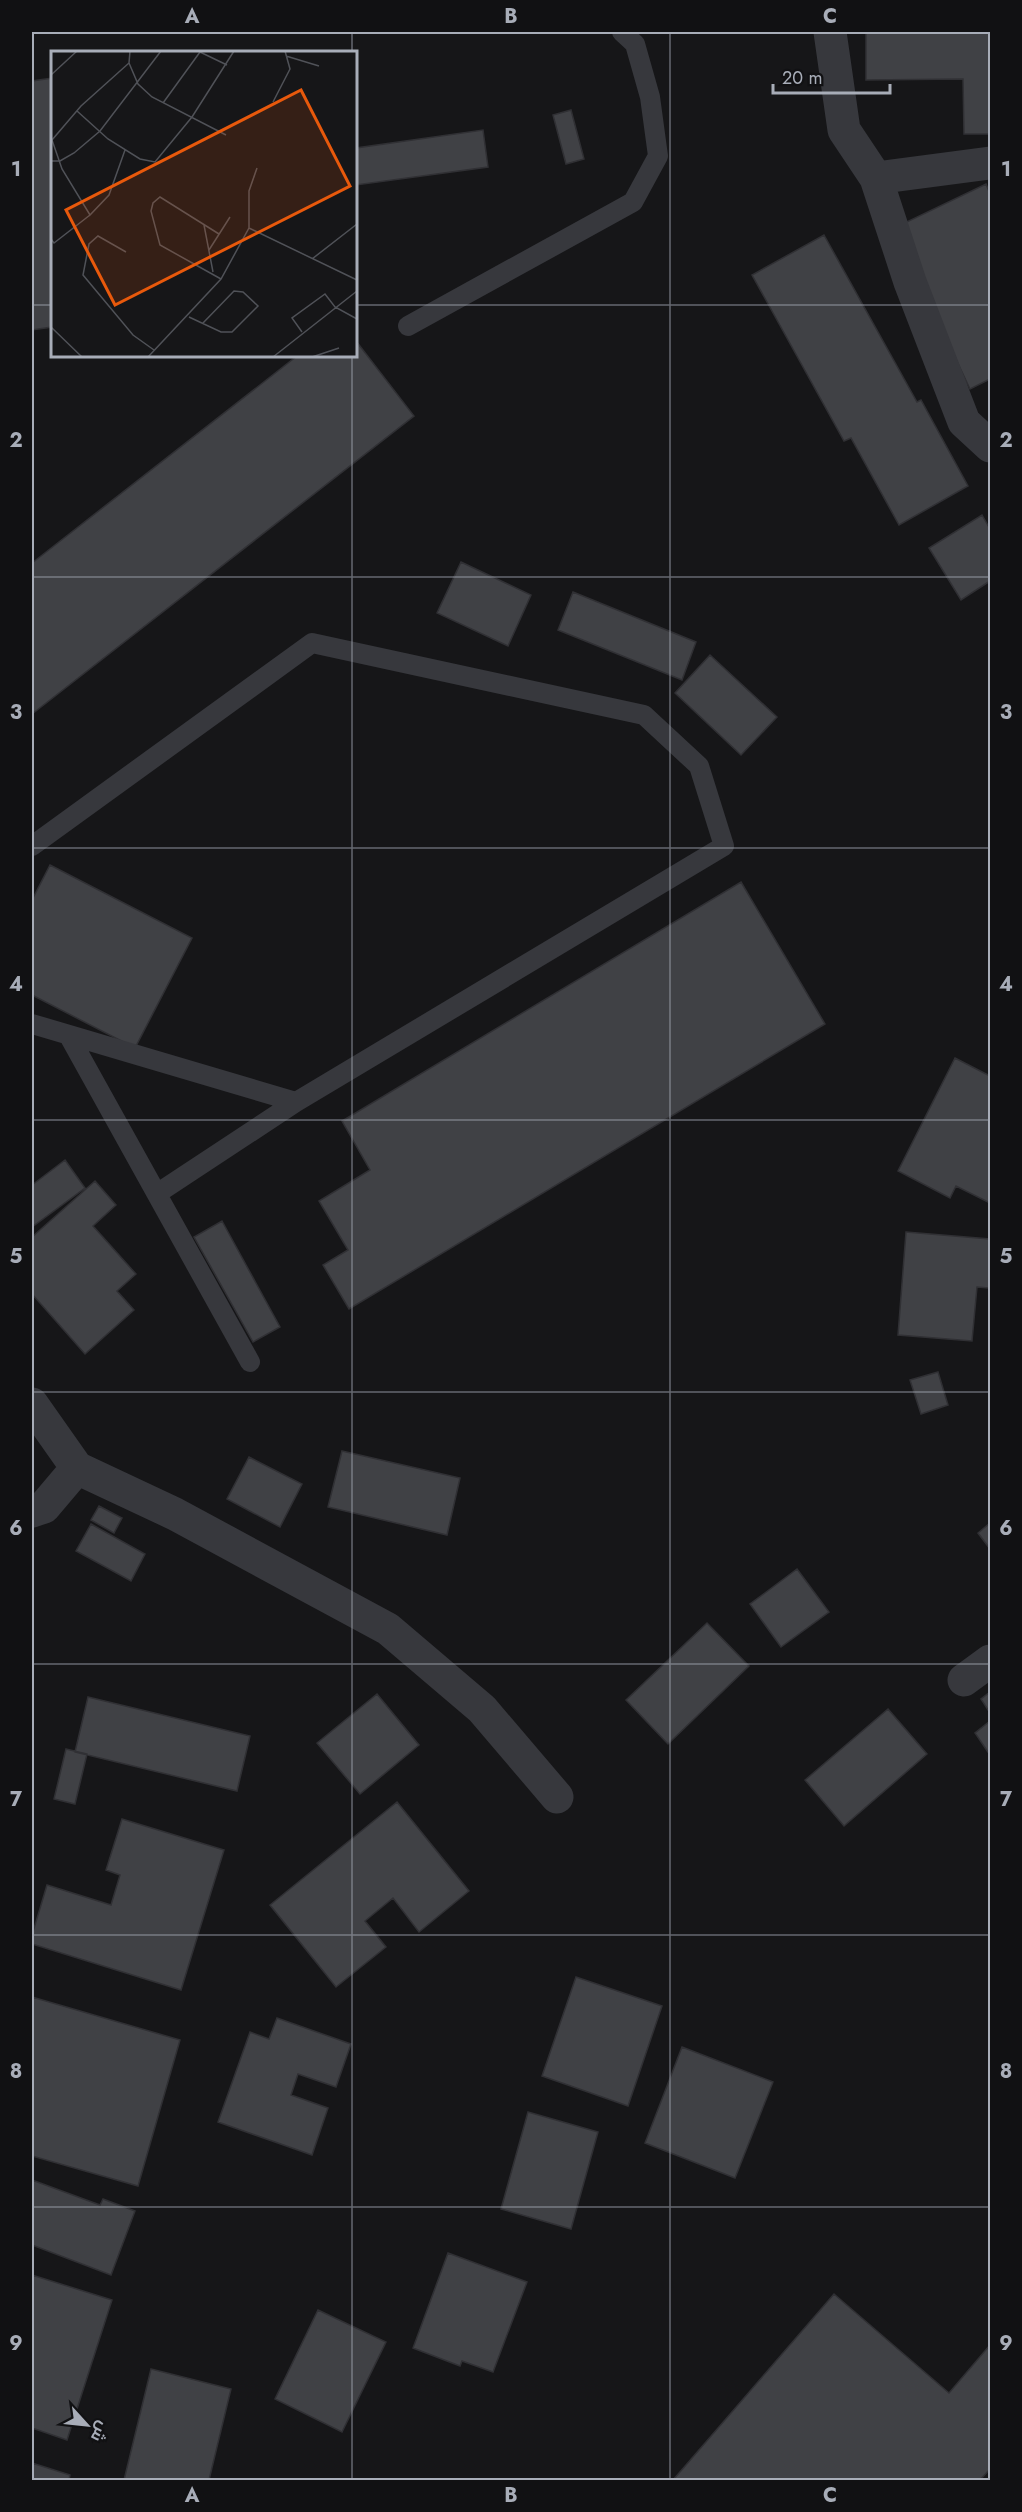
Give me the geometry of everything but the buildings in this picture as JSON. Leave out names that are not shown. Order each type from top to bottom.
[{"type":"street","points":[[830,32],[844,130],[876,178],[910,282],[964,422],[990,446]]},
{"type":"street","points":[[876,178],[990,163]]},
{"type":"street","points":[[32,1404],[77,1468],[175,1514],[388,1629],[482,1709],[557,1797]]},
{"type":"street","points":[[32,1511],[44,1507],[77,1468]]},
{"type":"street","points":[[964,1680],[990,1661]]},
{"type":"lane","points":[[408,326],[633,202],[658,156],[650,97],[635,44],[622,32]]},
{"type":"lane","points":[[32,846],[312,643],[644,715],[699,766],[724,846],[296,1102],[158,1193]]},
{"type":"lane","points":[[32,1024],[296,1102]]},
{"type":"lane","points":[[69,1036],[250,1362]]}]
